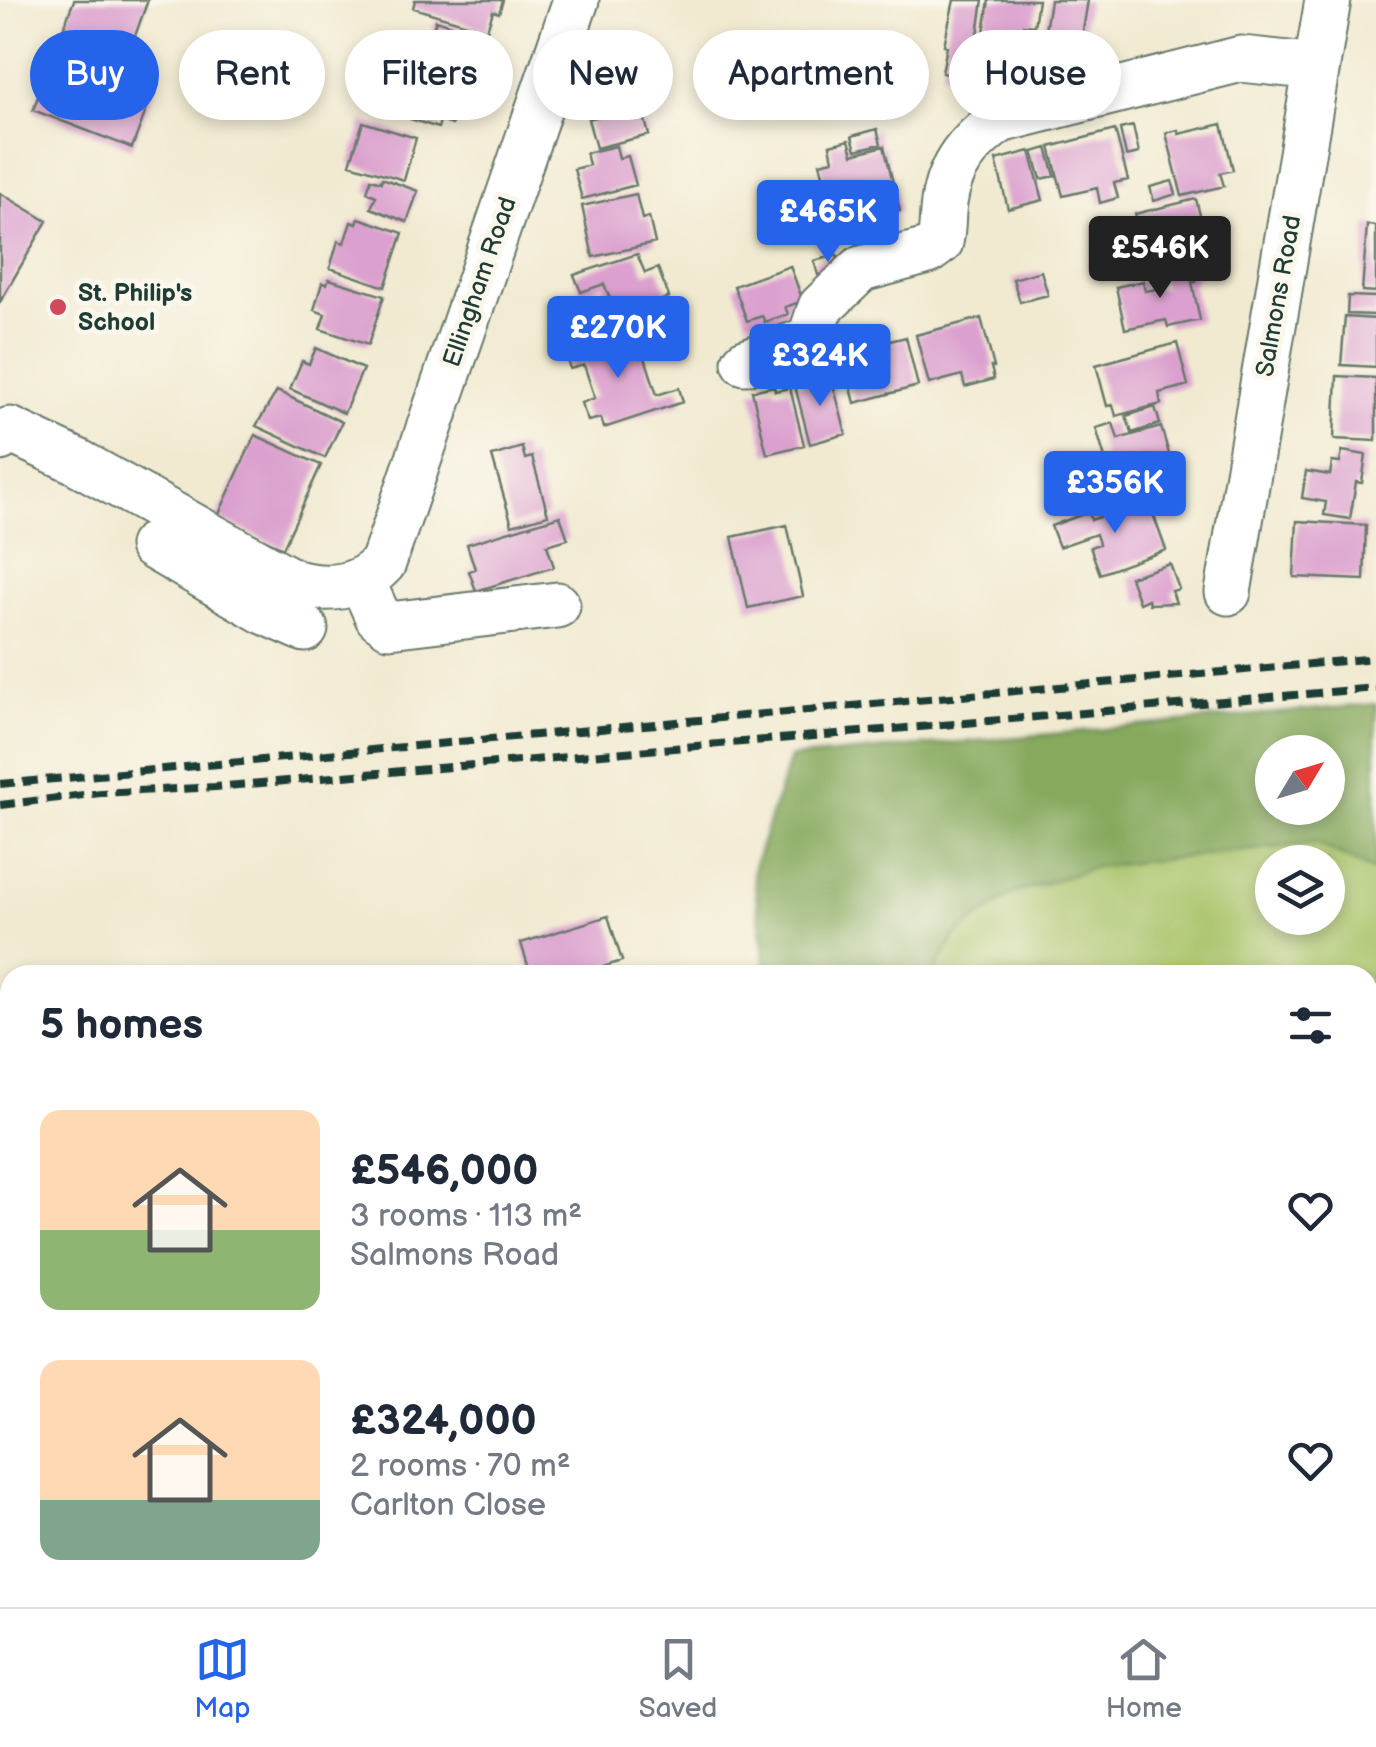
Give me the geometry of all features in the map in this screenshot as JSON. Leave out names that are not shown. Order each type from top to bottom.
[{"type":"street","name":"Ellingham Road","points":[[363,583],[576,0]]},
{"type":"street","name":"Salmons Road","points":[[1228,592],[1328,0]]},
{"type":"street","points":[[745,362],[806,341],[821,307],[862,269],[928,251],[940,242],[947,181],[977,136],[1000,120],[1240,59],[1318,67]]},
{"type":"street","points":[[3,430],[76,461],[274,573],[308,586],[363,583]]},
{"type":"street","points":[[152,546],[264,611],[305,628]]},
{"type":"street","points":[[363,583],[378,617],[389,625],[557,605]]},
{"type":"street","points":[[249,644],[324,623],[363,583]]},
{"type":"green space","points":[[1376,704],[1376,872],[1345,857],[1345,845],[1316,843],[1255,845],[1255,850],[1095,867],[1012,894],[956,935],[938,965],[766,965],[753,870],[790,758]]},
{"type":"green space","points":[[1376,773],[1376,965],[797,965],[1255,814],[1255,825],[1345,825],[1345,796]]},
{"type":"building","points":[[74,0],[148,0],[137,30],[63,30]]},
{"type":"building","points":[[415,0],[503,0],[499,13],[493,11],[487,30],[413,8]]},
{"type":"building","points":[[954,0],[983,0],[979,30],[949,30],[949,74],[942,73],[947,46],[944,45]]},
{"type":"building","points":[[989,0],[1038,0],[1034,26],[1023,25],[1022,30],[984,30]]},
{"type":"building","points":[[1050,0],[1088,0],[1083,30],[1045,30]]},
{"type":"building","points":[[436,20],[467,30],[433,30]]},
{"type":"building","points":[[59,120],[142,120],[132,148]]},
{"type":"building","points":[[413,120],[454,120],[452,125],[440,121],[438,128]]},
{"type":"building","points":[[588,120],[645,120],[649,135],[596,148]]},
{"type":"building","points":[[363,122],[416,138],[404,180],[350,164]]},
{"type":"building","points":[[1222,124],[1233,170],[1220,173],[1224,186],[1182,196],[1166,133],[1178,130],[1179,134]]},
{"type":"building","points":[[1133,126],[1139,153],[1126,156],[1120,129]]},
{"type":"building","points":[[877,129],[881,144],[856,150],[852,136]]},
{"type":"building","points":[[1115,130],[1128,180],[1114,183],[1118,198],[1100,203],[1097,188],[1063,196],[1050,147]]},
{"type":"building","points":[[849,140],[853,154],[884,146],[900,211],[850,224],[842,191],[828,195],[820,163],[833,160],[830,145]]},
{"type":"building","points":[[616,146],[619,158],[628,156],[636,185],[582,199],[574,169],[589,165],[586,153]]},
{"type":"building","points":[[1047,148],[1055,176],[1041,179],[1033,152]]},
{"type":"building","points":[[1030,151],[1043,200],[1008,209],[996,160]]},
{"type":"building","points":[[382,178],[418,191],[407,222],[371,208],[376,196],[367,192],[371,179],[381,182]]},
{"type":"building","points":[[1172,181],[1176,194],[1154,201],[1150,187]]},
{"type":"building","points":[[0,193],[47,221],[0,302]]},
{"type":"building","points":[[636,194],[642,219],[649,217],[655,243],[593,257],[582,206]]},
{"type":"building","points":[[1196,199],[1210,256],[1153,270],[1135,214]]},
{"type":"building","points":[[359,218],[403,233],[385,287],[330,268],[338,241],[344,243],[351,222],[357,224]]},
{"type":"building","points":[[1367,225],[1376,226],[1376,292],[1362,291]]},
{"type":"building","points":[[637,254],[645,273],[658,268],[669,297],[618,318],[604,284],[581,292],[574,275]]},
{"type":"building","points":[[837,255],[841,270],[818,275],[814,261]]},
{"type":"building","points":[[790,266],[803,301],[785,307],[788,314],[765,322],[762,316],[747,321],[734,286]]},
{"type":"building","points":[[1193,267],[1200,320],[1168,327],[1166,320],[1125,329],[1116,287],[1143,281],[1145,291],[1164,288],[1161,273]]},
{"type":"building","points":[[1041,271],[1048,295],[1020,302],[1013,279]]},
{"type":"building","points":[[329,279],[384,296],[368,345],[320,329],[325,314],[314,310],[322,283],[327,284]]},
{"type":"building","points":[[1348,296],[1376,297],[1376,315],[1347,314]]},
{"type":"building","points":[[1345,317],[1376,319],[1376,367],[1341,365]]},
{"type":"building","points":[[981,318],[994,379],[965,387],[962,375],[929,384],[916,335]]},
{"type":"building","points":[[616,333],[622,349],[640,342],[657,395],[679,388],[683,402],[604,428],[601,418],[588,421],[581,403],[595,398],[584,365],[570,369],[564,350]]},
{"type":"building","points":[[906,337],[918,386],[855,403],[842,353]]},
{"type":"building","points":[[1177,343],[1188,385],[1159,393],[1161,404],[1116,416],[1113,405],[1107,406],[1096,365]]},
{"type":"building","points":[[316,348],[363,369],[344,413],[290,389],[302,361],[309,364]]},
{"type":"building","points":[[830,372],[846,434],[810,444],[795,386],[810,382],[809,377]]},
{"type":"building","points":[[1337,376],[1376,378],[1376,441],[1334,439]]},
{"type":"building","points":[[774,386],[775,391],[790,388],[804,445],[767,454],[752,391]]},
{"type":"building","points":[[277,391],[342,422],[325,458],[256,426]]},
{"type":"building","points":[[1155,407],[1160,424],[1132,433],[1126,416]]},
{"type":"building","points":[[1113,423],[1118,439],[1161,427],[1175,474],[1115,492],[1096,428]]},
{"type":"building","points":[[255,435],[321,465],[283,548],[217,518]]},
{"type":"building","points":[[522,447],[525,459],[532,457],[548,515],[512,525],[492,456]]},
{"type":"building","points":[[1342,451],[1366,455],[1362,483],[1356,482],[1350,519],[1324,515],[1326,502],[1302,498],[1306,471],[1330,475],[1332,462],[1340,463]]},
{"type":"building","points":[[1148,500],[1166,550],[1100,574],[1090,547],[1099,544],[1096,534],[1059,547],[1051,526],[1089,512],[1091,520]]},
{"type":"building","points":[[560,516],[568,539],[547,545],[554,567],[476,591],[469,571],[475,569],[467,544]]},
{"type":"building","points":[[1297,521],[1366,525],[1364,580],[1294,577]]},
{"type":"building","points":[[787,525],[803,596],[748,608],[732,537]]},
{"type":"building","points":[[1170,564],[1179,589],[1172,591],[1176,603],[1149,604],[1148,599],[1139,603],[1130,577]]},
{"type":"building","points":[[608,916],[622,961],[609,965],[528,965],[521,943]]},
{"type":"railway","points":[[0,784],[1376,658]]},
{"type":"railway","points":[[0,805],[101,793],[215,787],[1376,688]]},
{"type":"place","name":"St. Philip's School","points":[[58,307]]}]
